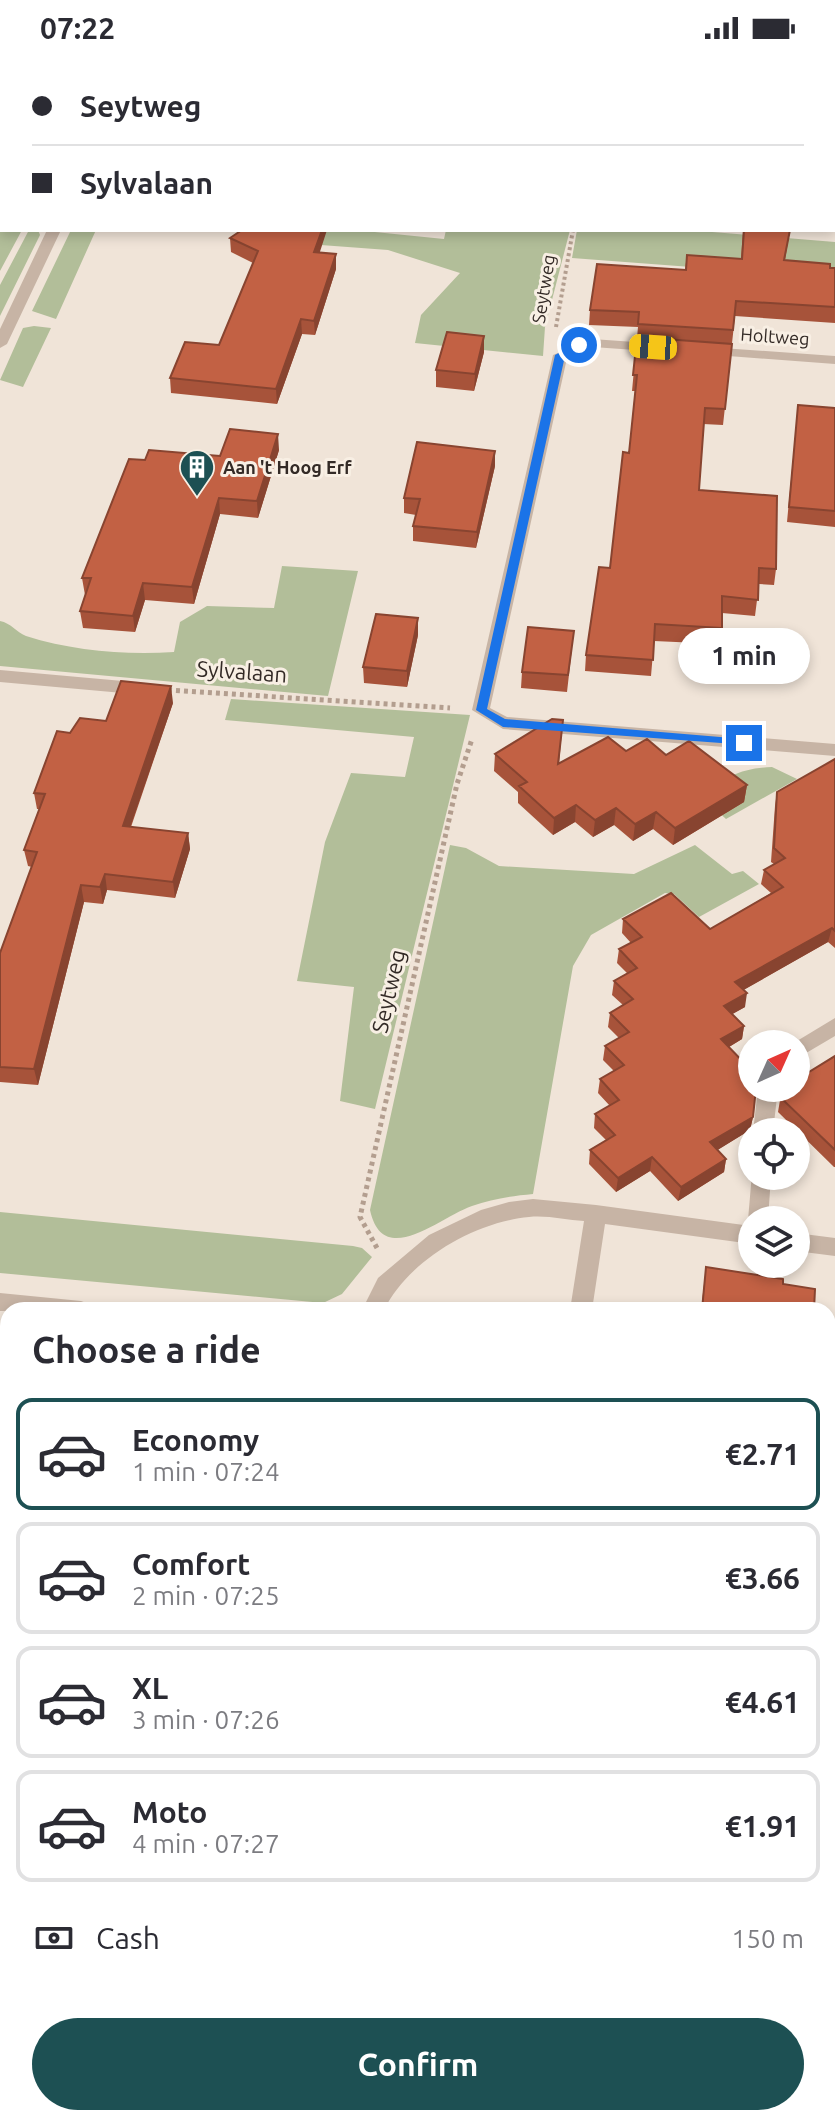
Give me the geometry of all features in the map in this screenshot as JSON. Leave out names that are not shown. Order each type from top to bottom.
[{"type":"street","points":[[0,344],[53,232]]},
{"type":"street","name":"Holtweg","points":[[565,352],[592,343],[835,360]]},
{"type":"street","name":"Seytweg","points":[[481,710],[565,352]]},
{"type":"street","points":[[0,676],[134,688]]},
{"type":"street","points":[[481,710],[503,723],[835,750]]},
{"type":"street","points":[[810,1042],[835,1026]]},
{"type":"street","points":[[377,1302],[386,1284],[436,1241],[488,1216],[533,1208],[738,1233]]},
{"type":"street","points":[[582,1302],[596,1214]]},
{"type":"street","points":[[810,1244],[835,1247]]},
{"type":"path","name":"Seytweg","points":[[565,352],[555,331],[573,232]]},
{"type":"path","name":"Sylvalaan","points":[[134,688],[481,710]]},
{"type":"path","name":"Seytweg","points":[[401,1270],[372,1244],[360,1217],[457,784],[481,710]]},
{"type":"green space","points":[[0,232],[21,232],[0,271]]},
{"type":"green space","points":[[28,232],[39,232],[0,316],[0,285]]},
{"type":"green space","points":[[70,232],[95,232],[56,319],[32,311]]},
{"type":"green space","points":[[259,232],[375,232],[444,239],[446,232],[569,232],[545,327],[543,356],[415,343],[421,315],[460,273],[388,250],[294,243]]},
{"type":"green space","points":[[577,232],[712,232],[835,242],[835,278],[572,258]]},
{"type":"green space","points":[[23,328],[51,328],[23,387],[0,380]]},
{"type":"green space","points":[[282,566],[358,571],[328,696],[0,666],[0,621],[26,636],[62,645],[118,652],[174,652],[180,622],[207,606],[274,608]]},
{"type":"green space","points":[[231,699],[470,715],[375,1109],[340,1101],[354,987],[297,981],[325,842],[351,773],[405,777],[414,737],[225,720]]},
{"type":"green space","points":[[772,767],[797,779],[726,819],[704,799],[718,784],[734,775]]},
{"type":"green space","points":[[450,845],[466,848],[499,866],[634,874],[695,845],[732,874],[743,871],[759,884],[699,917],[674,894],[665,893],[591,935],[573,966],[533,1194],[472,1206],[414,1235],[400,1238],[387,1236],[377,1228],[370,1210]]},
{"type":"green space","points":[[0,1212],[353,1246],[362,1248],[372,1257],[342,1294],[325,1302],[0,1273]]},
{"type":"building","points":[[239,232],[321,232],[314,252],[336,254],[314,321],[301,319],[276,389],[170,378],[185,342],[219,345],[258,251],[230,238]]},
{"type":"building","points":[[744,232],[790,232],[784,260],[830,264],[830,268],[835,268],[835,307],[736,301],[733,330],[638,324],[639,312],[590,310],[597,264],[686,270],[687,255],[742,259]]},
{"type":"building","points":[[447,332],[484,336],[475,374],[436,370]]},
{"type":"building","points":[[637,337],[732,344],[725,409],[705,408],[699,490],[777,496],[776,569],[759,568],[758,600],[722,596],[722,628],[655,624],[653,660],[586,655],[599,567],[610,568],[623,452],[629,453],[637,375],[633,375]]},
{"type":"building","points":[[798,405],[835,408],[835,511],[789,507]]},
{"type":"building","points":[[230,429],[278,434],[257,501],[219,498],[192,587],[143,583],[133,616],[80,611],[91,578],[82,578],[129,459],[145,460],[149,450],[220,456]]},
{"type":"building","points":[[417,442],[495,451],[477,532],[413,526],[420,499],[404,498]]},
{"type":"building","points":[[376,614],[418,618],[407,671],[363,667]]},
{"type":"building","points":[[528,627],[574,631],[568,675],[522,672]]},
{"type":"building","points":[[121,681],[171,686],[123,826],[188,833],[173,882],[105,874],[100,887],[81,885],[34,1069],[0,1067],[0,953],[37,852],[24,850],[45,794],[34,793],[57,731],[70,733],[80,718],[106,721]]},
{"type":"building","points":[[552,719],[563,720],[558,764],[608,737],[626,751],[647,739],[666,755],[689,741],[747,785],[675,828],[656,812],[635,824],[616,808],[595,820],[576,805],[554,818],[519,786],[527,782],[495,754]]},
{"type":"building","points":[[835,759],[835,931],[832,928],[735,982],[747,993],[724,1006],[744,1026],[721,1039],[738,1057],[738,1102],[755,1102],[753,1117],[738,1118],[738,1126],[710,1142],[726,1159],[681,1187],[652,1157],[618,1178],[590,1150],[615,1135],[595,1114],[619,1100],[600,1079],[624,1065],[605,1046],[629,1032],[610,1013],[633,999],[614,981],[637,968],[619,949],[642,937],[623,919],[671,893],[710,929],[783,887],[764,870],[785,858],[774,848],[777,792]]},
{"type":"building","points":[[835,1056],[835,1150],[810,1126],[810,1118],[802,1118],[785,1102],[810,1102],[810,1071]]},
{"type":"building","points":[[706,1267],[738,1272],[738,1278],[777,1278],[783,1279],[783,1284],[815,1289],[814,1302],[703,1302]]},
{"type":"place","name":"Aan 't Hoog Erf","points":[[197,498]]},
{"type":"route","points":[[579,345],[560,355],[481,710],[503,723],[744,743]]}]
